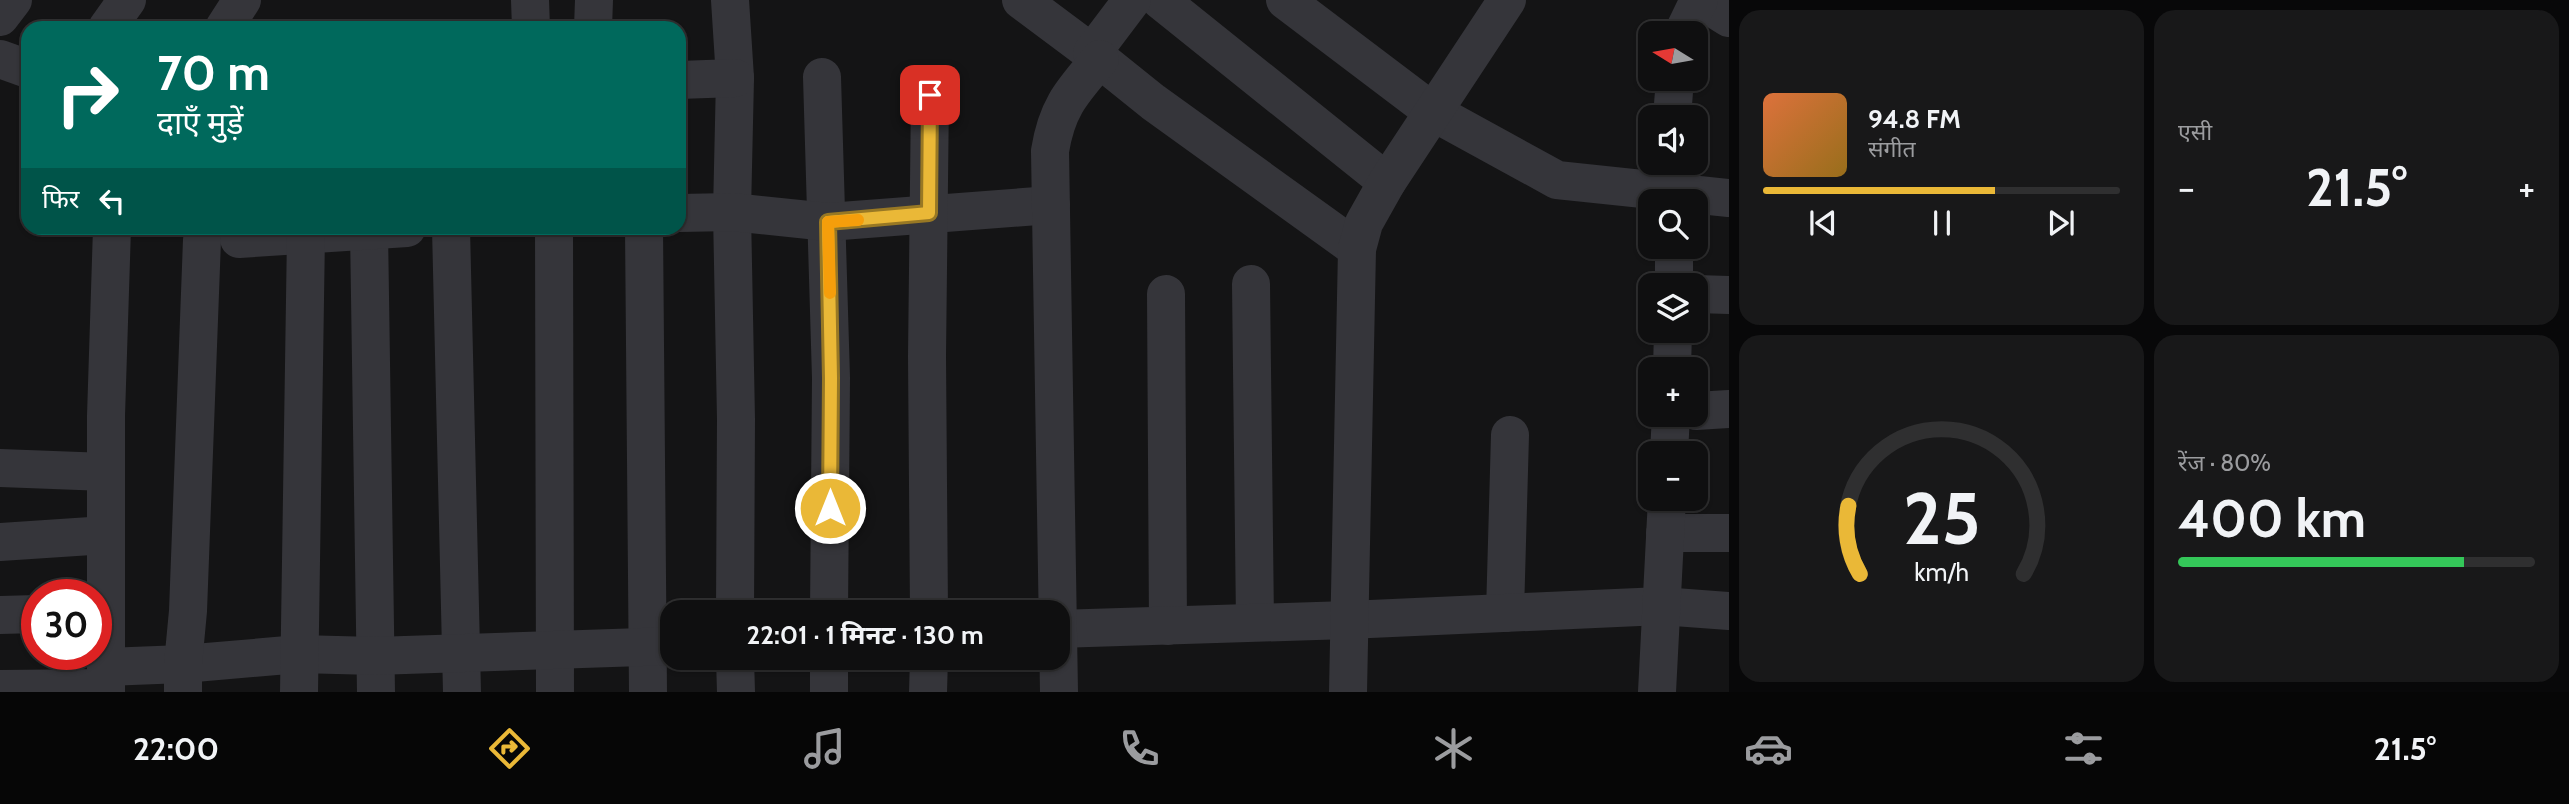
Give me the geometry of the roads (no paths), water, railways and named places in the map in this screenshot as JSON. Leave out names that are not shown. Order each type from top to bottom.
[{"type":"street","points":[[0,17],[13,0]]},
{"type":"street","points":[[112,21],[127,0]]},
{"type":"street","points":[[228,21],[242,0]]},
{"type":"street","points":[[530,0],[531,21]]},
{"type":"street","points":[[593,21],[594,0]]},
{"type":"street","points":[[730,0],[735,78],[732,212],[736,418],[735,600]]},
{"type":"street","points":[[1021,0],[1153,102],[1357,249]]},
{"type":"street","points":[[1058,600],[1050,150],[1061,108],[1132,0]]},
{"type":"street","points":[[1160,0],[1203,12],[1387,181]]},
{"type":"street","points":[[1285,0],[1433,112],[1557,180],[1672,186],[1729,198]]},
{"type":"street","points":[[1348,692],[1357,249],[1364,223],[1387,181],[1507,0]]},
{"type":"street","points":[[1689,21],[1700,0],[1729,18]]},
{"type":"street","points":[[0,59],[21,66]]},
{"type":"street","points":[[822,77],[831,378],[829,600]]},
{"type":"street","points":[[686,80],[735,78]]},
{"type":"street","points":[[929,600],[930,95]]},
{"type":"street","points":[[686,213],[732,212],[828,222],[1051,205]]},
{"type":"street","points":[[103,579],[111,235]]},
{"type":"street","points":[[239,239],[293,235]]},
{"type":"street","points":[[299,692],[306,235]]},
{"type":"street","points":[[369,235],[375,674]]},
{"type":"street","points":[[451,235],[462,692]]},
{"type":"street","points":[[554,235],[555,692]]},
{"type":"street","points":[[644,235],[660,646],[648,692]]},
{"type":"street","points":[[183,678],[202,240]]},
{"type":"street","points":[[1251,284],[1255,622]]},
{"type":"street","points":[[1166,294],[1168,626]]},
{"type":"street","points":[[1708,294],[1729,295]]},
{"type":"street","points":[[1708,411],[1729,410]]},
{"type":"street","points":[[1505,613],[1510,435]]},
{"type":"street","points":[[0,468],[106,472]]},
{"type":"street","points":[[1657,692],[1666,516],[1729,533]]},
{"type":"street","points":[[0,542],[106,535]]},
{"type":"street","points":[[1070,629],[1661,606],[1729,611]]},
{"type":"street","points":[[0,615],[21,614]]},
{"type":"street","points":[[0,689],[183,678],[299,654],[375,674],[461,653],[660,646]]},
{"type":"street","points":[[735,670],[736,692]]},
{"type":"street","points":[[829,670],[829,692]]},
{"type":"street","points":[[928,692],[929,670]]},
{"type":"street","points":[[1059,670],[1059,692]]}]
